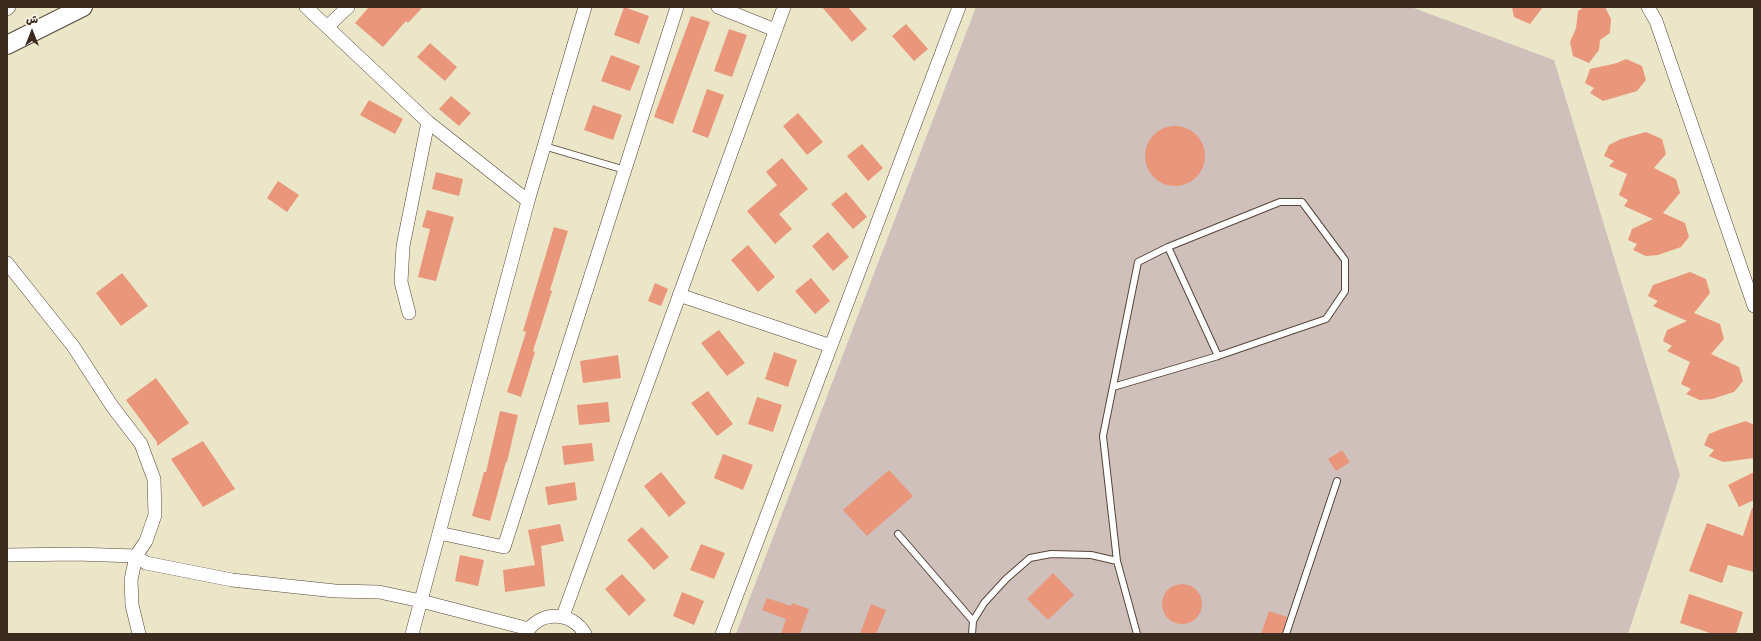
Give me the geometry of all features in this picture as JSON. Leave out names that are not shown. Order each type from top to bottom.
[{"type":"street","points":[[7,45],[83,7]]},
{"type":"street","points":[[306,7],[328,26],[428,122],[528,201]]},
{"type":"street","points":[[328,26],[348,7]]},
{"type":"street","points":[[416,633],[421,601],[528,201],[585,7]]},
{"type":"street","points":[[439,533],[504,547],[677,7]]},
{"type":"street","points":[[718,7],[775,30]]},
{"type":"street","points":[[563,616],[784,7]]},
{"type":"street","points":[[722,634],[959,7]]},
{"type":"street","points":[[1648,7],[1656,21],[1754,306]]},
{"type":"street","points":[[409,313],[401,282],[403,246],[428,122]]},
{"type":"street","points":[[7,263],[73,346],[112,406],[140,444],[154,479],[155,515],[146,541],[136,556],[131,580],[132,605],[139,634]]},
{"type":"street","points":[[679,294],[831,346]]},
{"type":"street","points":[[7,555],[76,554],[136,556],[146,563],[232,580],[335,591],[379,592],[421,601],[527,632],[535,622],[553,616],[563,616],[582,628],[585,634]]},
{"type":"lane","points":[[544,146],[625,170]]},
{"type":"lane","points":[[1113,387],[1218,356],[1326,319],[1345,291],[1345,260],[1302,202],[1280,202],[1168,247],[1138,262],[1103,436],[1117,561],[1137,634]]},
{"type":"lane","points":[[1168,247],[1218,356]]},
{"type":"lane","points":[[1286,634],[1336,481]]},
{"type":"lane","points":[[898,534],[973,621]]},
{"type":"lane","points":[[972,634],[973,621],[984,603],[1006,579],[1030,558],[1051,554],[1091,555],[1117,561]]},
{"type":"shaded area","points":[[976,7],[1411,7],[1554,60],[1680,475],[1628,634],[736,634]]},
{"type":"building","points":[[369,7],[423,7],[408,23],[406,21],[383,47],[355,23]]},
{"type":"building","points":[[624,7],[649,16],[639,44],[614,35]]},
{"type":"building","points":[[822,7],[848,7],[867,29],[852,42]]},
{"type":"building","points":[[1512,7],[1543,7],[1530,24],[1514,17]]},
{"type":"building","points":[[1584,7],[1605,7],[1611,19],[1610,33],[1600,40],[1599,50],[1589,63],[1573,56],[1570,42],[1576,28],[1578,11]]},
{"type":"building","points":[[691,16],[710,22],[673,124],[654,117]]},
{"type":"building","points":[[906,24],[928,49],[914,61],[892,36]]},
{"type":"building","points":[[729,29],[747,35],[732,77],[714,71]]},
{"type":"building","points":[[430,43],[457,67],[445,81],[417,57]]},
{"type":"building","points":[[611,55],[640,66],[630,91],[601,81]]},
{"type":"building","points":[[1626,59],[1642,66],[1646,80],[1637,91],[1603,101],[1590,93],[1594,88],[1585,83],[1590,69],[1617,63]]},
{"type":"building","points":[[707,89],[724,95],[708,138],[692,132]]},
{"type":"building","points":[[451,96],[471,113],[459,126],[439,109]]},
{"type":"building","points":[[369,100],[403,119],[395,134],[360,115]]},
{"type":"building","points":[[593,105],[622,115],[613,140],[584,130]]},
{"type":"building","points":[[798,113],[823,142],[807,155],[783,126]]},
{"type":"building","points":[[1175,126],[1192,131],[1200,139],[1205,156],[1200,173],[1192,181],[1175,186],[1158,181],[1150,173],[1145,156],[1150,139],[1158,131]]},
{"type":"building","points":[[1646,132],[1662,139],[1666,154],[1654,168],[1676,179],[1680,193],[1663,213],[1685,223],[1689,237],[1681,247],[1658,255],[1646,256],[1633,250],[1637,244],[1628,240],[1632,229],[1653,219],[1624,206],[1628,200],[1619,195],[1627,174],[1609,166],[1614,161],[1604,156],[1609,145],[1621,139]]},
{"type":"building","points":[[862,144],[883,168],[868,181],[847,156]]},
{"type":"building","points":[[782,158],[808,189],[779,214],[792,229],[775,244],[747,211],[777,185],[766,172]]},
{"type":"building","points":[[436,172],[463,179],[459,196],[432,189]]},
{"type":"building","points":[[278,181],[299,195],[287,212],[267,198]]},
{"type":"building","points":[[846,192],[867,217],[853,229],[831,204]]},
{"type":"building","points":[[427,210],[454,217],[436,281],[418,277],[430,229],[422,227]]},
{"type":"building","points":[[554,227],[568,231],[550,290],[552,291],[533,351],[535,352],[521,397],[507,392],[526,332],[523,331]]},
{"type":"building","points":[[828,232],[849,257],[833,271],[812,246]]},
{"type":"building","points":[[748,245],[775,277],[758,292],[731,260]]},
{"type":"building","points":[[1690,272],[1706,279],[1710,293],[1694,313],[1720,324],[1724,339],[1711,354],[1739,367],[1743,381],[1734,392],[1712,399],[1700,400],[1686,394],[1691,389],[1681,384],[1690,362],[1667,351],[1672,346],[1663,341],[1667,330],[1687,321],[1653,306],[1658,301],[1648,296],[1653,285]]},
{"type":"building","points":[[122,273],[148,306],[121,326],[96,293]]},
{"type":"building","points":[[811,278],[830,301],[815,314],[795,291]]},
{"type":"building","points":[[655,283],[668,289],[661,306],[648,301]]},
{"type":"building","points":[[719,330],[745,363],[727,376],[701,343]]},
{"type":"building","points":[[774,352],[797,360],[788,387],[765,379]]},
{"type":"building","points":[[618,355],[621,378],[583,383],[580,361]]},
{"type":"building","points":[[156,378],[189,423],[157,446],[157,442],[126,400]]},
{"type":"building","points":[[708,391],[733,424],[717,436],[691,403]]},
{"type":"building","points":[[757,397],[782,405],[773,432],[748,424]]},
{"type":"building","points":[[608,402],[610,422],[579,425],[577,405]]},
{"type":"building","points":[[500,411],[518,415],[507,462],[490,521],[472,516],[484,472],[486,472]]},
{"type":"building","points":[[1746,421],[1754,425],[1754,458],[1723,462],[1709,456],[1714,450],[1704,445],[1709,434]]},
{"type":"building","points":[[203,441],[235,489],[203,507],[171,459]]},
{"type":"building","points":[[592,443],[594,461],[564,465],[562,446]]},
{"type":"building","points":[[1342,450],[1350,462],[1336,471],[1328,459]]},
{"type":"building","points":[[723,454],[753,465],[743,490],[714,478]]},
{"type":"building","points":[[889,470],[913,496],[867,536],[843,510]]},
{"type":"building","points":[[661,472],[686,503],[669,517],[644,486]]},
{"type":"building","points":[[1754,472],[1754,500],[1739,507],[1728,485]]},
{"type":"building","points":[[575,482],[577,500],[548,505],[545,487]]},
{"type":"building","points":[[1752,508],[1754,508],[1754,572],[1728,565],[1722,583],[1689,571],[1707,523],[1743,536]]},
{"type":"building","points":[[560,524],[564,541],[541,546],[545,586],[505,592],[503,570],[535,565],[528,530]]},
{"type":"building","points":[[642,527],[669,557],[654,570],[627,540]]},
{"type":"building","points":[[701,544],[725,553],[714,579],[690,570]]},
{"type":"building","points":[[460,555],[484,560],[478,586],[455,581]]},
{"type":"building","points":[[1053,573],[1074,595],[1048,620],[1027,599]]},
{"type":"building","points":[[622,574],[646,600],[629,616],[605,589]]},
{"type":"building","points":[[1182,584],[1190,586],[1196,590],[1200,596],[1202,604],[1200,612],[1196,618],[1190,622],[1182,624],[1174,622],[1168,618],[1164,612],[1162,604],[1164,596],[1168,590],[1174,586]]},
{"type":"building","points":[[682,592],[704,601],[694,625],[673,616]]},
{"type":"building","points":[[1689,594],[1743,612],[1736,634],[1713,634],[1680,623]]},
{"type":"building","points":[[767,598],[791,606],[792,603],[809,609],[800,634],[781,634],[786,619],[762,610]]},
{"type":"building","points":[[871,604],[886,610],[876,634],[860,634]]},
{"type":"building","points":[[1269,611],[1287,617],[1282,634],[1261,634]]}]
